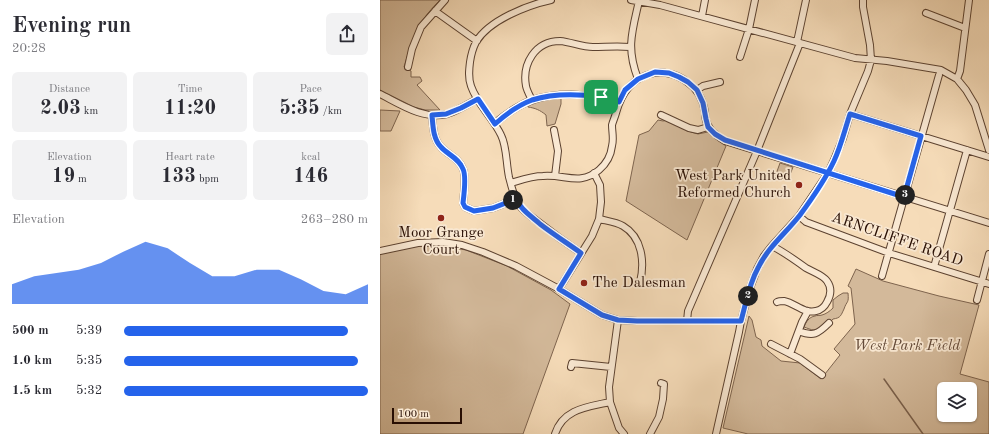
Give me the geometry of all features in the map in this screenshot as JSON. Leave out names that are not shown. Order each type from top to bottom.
[{"type":"street","points":[[408,67],[412,49],[422,27],[445,0]]},
{"type":"street","points":[[551,0],[524,8],[491,26],[477,41],[472,53],[469,78],[471,87],[502,137],[511,183],[518,204],[525,212],[581,253]]},
{"type":"street","points":[[631,0],[660,5],[855,58],[887,61],[940,70],[957,79],[966,90],[975,105],[989,150]]},
{"type":"street","points":[[702,16],[705,0]]},
{"type":"street","points":[[740,57],[749,29],[755,0]]},
{"type":"street","points":[[687,321],[688,311],[757,151],[798,43],[806,0]]},
{"type":"street","points":[[716,434],[741,321],[757,269],[764,256],[799,216],[828,173],[868,70],[871,60],[863,0]]},
{"type":"street","points":[[957,79],[960,71],[969,0]]},
{"type":"street","points":[[638,79],[633,66],[630,47],[639,1]]},
{"type":"street","points":[[435,11],[477,41]]},
{"type":"street","points":[[926,13],[965,28]]},
{"type":"street","points":[[532,100],[526,87],[525,76],[527,64],[534,52],[546,44],[559,41],[592,47],[630,47]]},
{"type":"street","points":[[511,183],[533,177],[556,176],[577,179],[594,174],[609,157],[612,146],[612,125],[619,102],[625,90],[638,79],[655,72],[669,73],[688,82],[697,90],[703,103],[708,127],[715,134],[725,140],[989,224]]},
{"type":"street","points":[[882,276],[939,75]]},
{"type":"street","points":[[697,90],[703,86],[720,82]]},
{"type":"street","points":[[380,94],[421,113],[432,115],[446,114],[478,99]]},
{"type":"street","points":[[495,124],[506,114],[532,100],[556,96],[587,95],[619,102]]},
{"type":"street","points":[[850,114],[989,157]]},
{"type":"street","points":[[432,115],[437,142],[441,148],[457,159],[464,170],[463,203],[465,207],[474,211],[493,208],[516,199]]},
{"type":"street","points":[[661,115],[689,128],[698,130],[708,127]]},
{"type":"street","points":[[554,130],[558,151],[556,176]]},
{"type":"street","points":[[934,267],[967,150]]},
{"type":"street","points":[[559,289],[592,236],[599,219],[601,202],[600,186],[594,174]]},
{"type":"street","name":"ARNCLIFFE ROAD","points":[[799,216],[806,222],[889,253],[989,284]]},
{"type":"street","points":[[599,219],[625,227],[635,237],[639,245],[642,258],[640,282]]},
{"type":"street","points":[[380,251],[418,243],[443,242],[462,245],[516,266],[559,289],[602,315],[618,320],[741,321]]},
{"type":"street","points":[[772,246],[785,252],[807,268],[825,278],[830,291],[830,296],[826,304],[819,310],[808,312],[785,301],[777,302]]},
{"type":"street","points":[[976,300],[989,254]]},
{"type":"street","points":[[790,354],[802,322],[808,312]]},
{"type":"street","points":[[618,320],[609,387],[610,402],[619,428],[624,434]]},
{"type":"street","points":[[799,331],[806,334],[816,334],[829,323]]},
{"type":"street","points":[[771,344],[800,359],[822,375]]},
{"type":"street","points":[[572,363],[611,367]]},
{"type":"street","points":[[650,434],[659,417],[663,399],[664,384],[661,383]]},
{"type":"street","points":[[555,434],[562,420],[573,412],[610,402]]},
{"type":"green space","points":[[380,0],[440,0],[428,13],[418,28],[404,67],[411,71],[411,77],[420,77],[422,81],[417,85],[440,110],[425,110],[414,107],[380,90]]},
{"type":"green space","points":[[561,98],[561,104],[555,124],[547,126],[546,115],[528,107],[540,102]]},
{"type":"green space","points":[[380,110],[400,111],[391,131],[380,131]]},
{"type":"green space","points":[[658,120],[668,120],[698,134],[708,132],[726,146],[687,240],[626,201],[639,135],[649,131]]},
{"type":"green space","points":[[780,163],[793,167],[788,180],[775,177]]},
{"type":"green space","points":[[418,246],[448,247],[466,250],[507,266],[551,290],[570,304],[523,434],[380,434],[380,254]]},
{"type":"green space","name":"West Park Field","points":[[856,269],[883,281],[979,305],[960,374],[989,382],[989,434],[748,434],[723,428],[749,316],[752,320],[756,337],[761,340],[762,346],[781,361],[800,363],[821,379],[840,355],[834,349],[855,324],[851,288],[848,286]]},
{"type":"green space","points":[[843,293],[848,293],[848,301],[839,317],[833,319],[816,330],[804,327],[811,317],[823,315],[831,310],[833,308],[833,300]]},
{"type":"waterway","points":[[884,379],[923,434]]},
{"type":"place","name":"West Park United Reformed Church","points":[[799,185]]},
{"type":"place","name":"Moor Grange Court","points":[[441,218]]},
{"type":"place","name":"The Dalesman","points":[[584,283]]},
{"type":"route","points":[[601,97],[567,95],[550,96],[532,100],[506,114],[495,124],[478,99],[446,114],[432,115],[437,142],[441,148],[457,159],[464,170],[463,203],[465,207],[474,211],[493,208],[516,199],[518,204],[525,212],[581,253],[559,289],[602,315],[618,320],[741,321],[757,269],[771,247],[799,216],[828,173],[850,114],[921,136],[904,197],[828,173],[757,151],[725,140],[715,134],[708,127],[703,103],[697,90],[688,82],[669,73],[655,72],[638,79],[625,90],[619,102],[601,97]]}]
